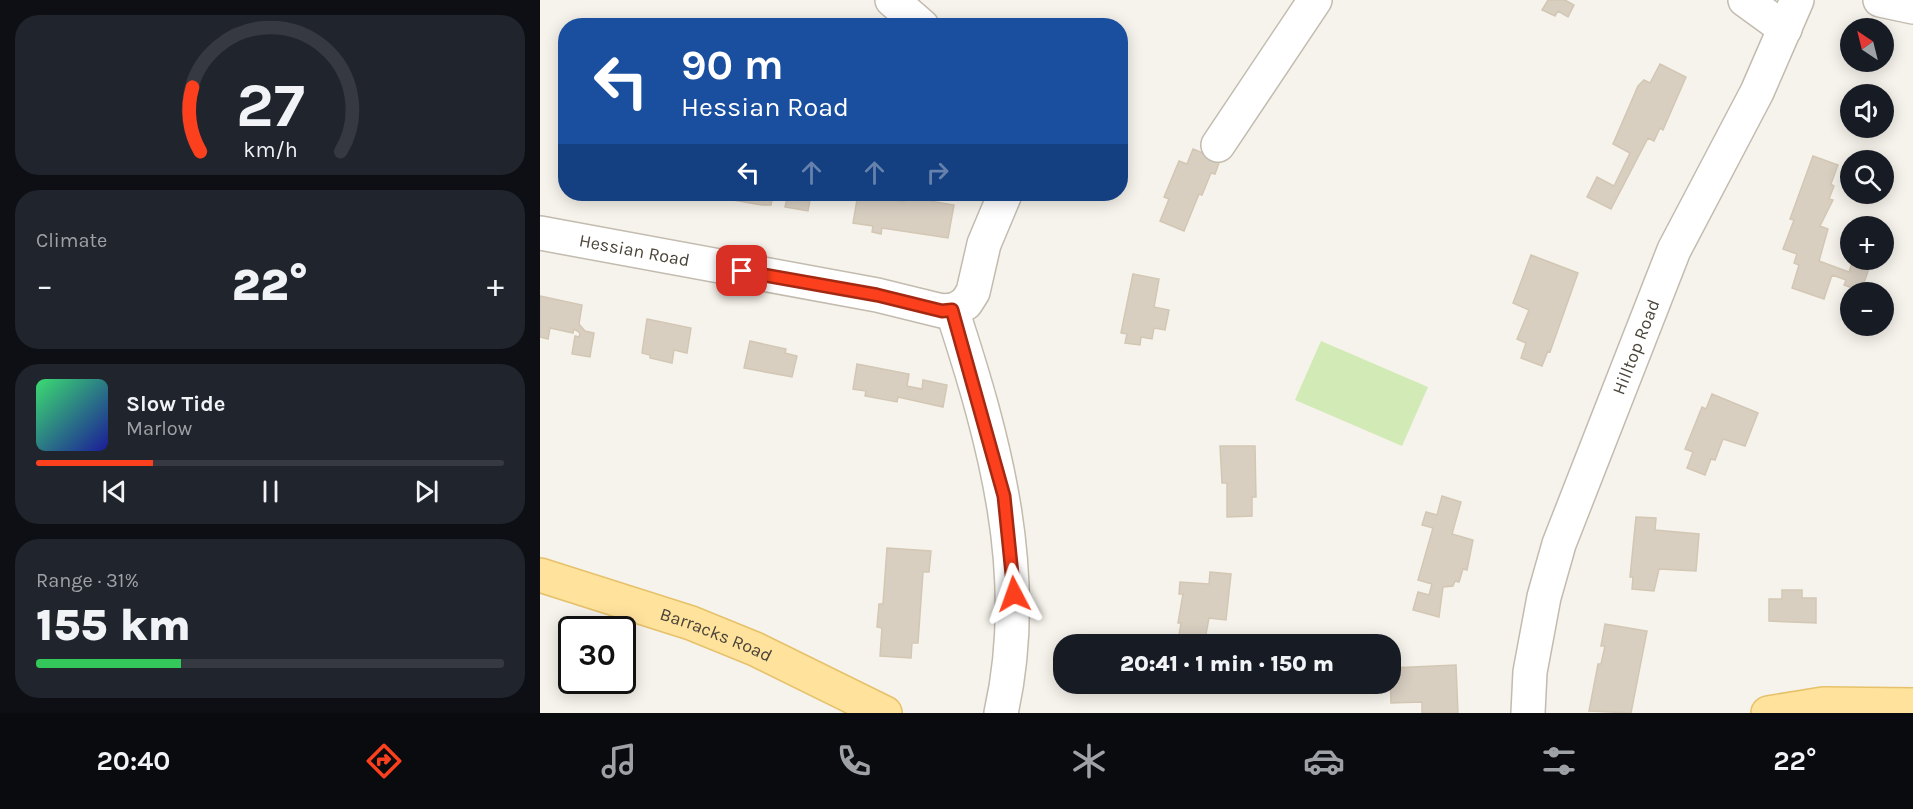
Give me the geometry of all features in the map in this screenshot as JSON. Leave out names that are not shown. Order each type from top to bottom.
[{"type":"main road","name":"Barracks Road","points":[[540,575],[702,627],[754,649],[885,713]]},
{"type":"main road","points":[[1768,713],[1823,704],[1906,707]]},
{"type":"street","points":[[892,0],[913,18]]},
{"type":"street","points":[[1218,145],[1315,0]]},
{"type":"street","points":[[1745,0],[1791,15]]},
{"type":"street","points":[[1880,0],[1913,7]]},
{"type":"street","name":"Hilltop Road","points":[[1528,713],[1530,672],[1544,597],[1559,544],[1674,250],[1757,92],[1791,15]]},
{"type":"street","points":[[1001,713],[1015,610],[1004,496],[952,310],[966,303],[973,292],[984,244],[1002,201]]},
{"type":"street","name":"Hessian Road","points":[[540,233],[877,295],[942,311],[952,310]]},
{"type":"green space","points":[[1321,341],[1428,387],[1402,446],[1295,400]]},
{"type":"building","points":[[1548,0],[1565,0],[1574,5],[1568,17],[1558,11],[1555,16],[1542,10]]},
{"type":"building","points":[[1660,64],[1686,77],[1663,130],[1660,128],[1654,141],[1648,138],[1611,209],[1587,197],[1597,177],[1614,186],[1630,153],[1613,144],[1638,86],[1644,80],[1650,83]]},
{"type":"building","points":[[1193,149],[1220,160],[1215,174],[1211,173],[1202,195],[1199,194],[1184,231],[1160,221],[1169,199],[1164,197],[1179,161],[1187,164]]},
{"type":"building","points":[[1813,156],[1838,165],[1831,184],[1834,186],[1829,199],[1833,200],[1820,226],[1828,229],[1819,261],[1849,272],[1850,270],[1868,270],[1864,282],[1845,282],[1846,280],[1832,275],[1824,299],[1792,288],[1799,265],[1794,263],[1797,254],[1783,249],[1794,220],[1790,219]]},
{"type":"building","points":[[739,201],[772,201],[771,205]]},
{"type":"building","points":[[786,201],[810,201],[808,211],[785,207]]},
{"type":"building","points":[[857,201],[930,201],[954,205],[948,238],[882,228],[881,234],[872,232],[873,226],[853,223]]},
{"type":"building","points":[[1531,255],[1578,273],[1550,352],[1548,351],[1542,366],[1521,358],[1526,343],[1517,339],[1529,310],[1513,303]]},
{"type":"building","points":[[1133,274],[1159,279],[1154,307],[1169,310],[1165,330],[1154,328],[1152,339],[1141,337],[1140,345],[1125,343],[1127,334],[1121,333]]},
{"type":"building","points":[[540,296],[582,305],[579,324],[585,331],[594,333],[590,357],[572,354],[575,336],[579,337],[580,333],[574,329],[573,333],[550,328],[548,339],[540,337]]},
{"type":"building","points":[[647,319],[691,328],[687,353],[674,350],[672,363],[650,358],[650,355],[642,353]]},
{"type":"building","points":[[750,341],[786,349],[785,353],[797,356],[792,377],[744,368]]},
{"type":"building","points":[[857,364],[909,374],[907,386],[922,389],[923,380],[947,385],[943,407],[898,397],[897,402],[865,396],[866,391],[853,389]]},
{"type":"building","points":[[1712,394],[1758,413],[1745,446],[1723,439],[1715,460],[1711,459],[1705,475],[1687,468],[1693,452],[1685,449],[1702,407],[1706,409]]},
{"type":"building","points":[[1220,446],[1255,446],[1256,497],[1252,497],[1252,516],[1227,517],[1227,483],[1222,483]]},
{"type":"building","points":[[1442,496],[1461,502],[1452,534],[1473,540],[1467,570],[1463,569],[1459,582],[1455,581],[1453,586],[1443,587],[1439,617],[1413,610],[1418,592],[1429,595],[1432,584],[1418,580],[1433,528],[1422,525],[1426,512],[1437,515]]},
{"type":"building","points":[[1636,517],[1656,518],[1655,530],[1699,534],[1696,571],[1659,569],[1654,591],[1632,589],[1633,577],[1630,577]]},
{"type":"building","points":[[887,548],[931,551],[929,572],[923,572],[918,643],[912,643],[911,658],[880,656],[882,628],[877,627],[879,604],[883,604]]},
{"type":"building","points":[[1210,572],[1231,574],[1226,620],[1209,618],[1206,634],[1179,634],[1181,623],[1178,623],[1183,594],[1179,594],[1180,582],[1209,584]]},
{"type":"building","points":[[1782,590],[1802,590],[1802,598],[1816,598],[1816,623],[1769,621],[1769,599],[1782,599]]},
{"type":"building","points":[[1605,624],[1647,631],[1631,713],[1589,711],[1598,664],[1601,664],[1605,646],[1601,646]]},
{"type":"building","points":[[1456,665],[1458,713],[1422,713],[1422,702],[1391,703],[1391,694],[1401,694],[1401,668]]},
{"type":"route","points":[[742,271],[877,295],[942,311],[952,310],[1004,496],[1014,594]]}]
